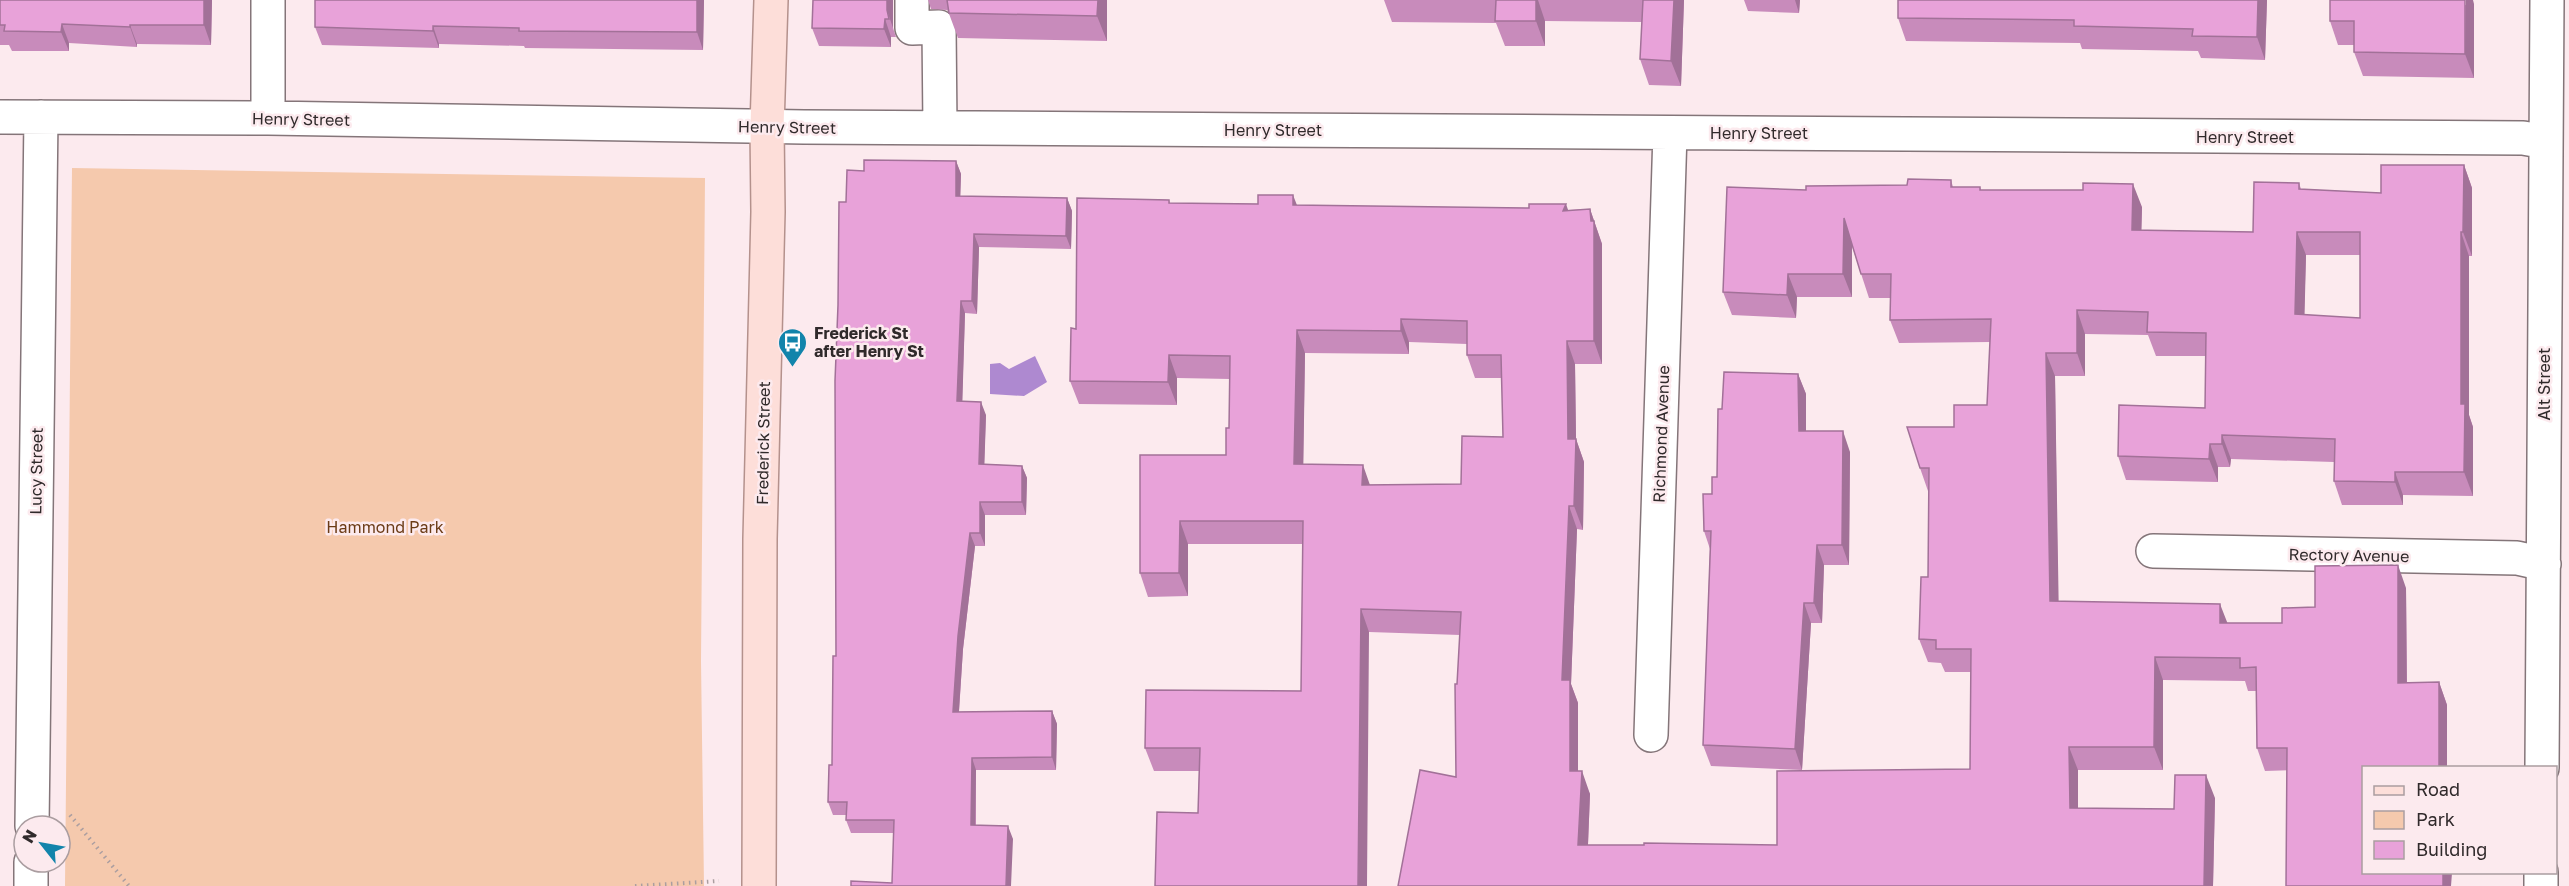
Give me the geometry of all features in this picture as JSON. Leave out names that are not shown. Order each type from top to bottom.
[{"type":"main road","name":"Frederick Street","points":[[759,886],[760,539],[768,212],[766,127],[771,0]]},
{"type":"street","points":[[268,0],[268,118]]},
{"type":"street","points":[[912,0],[912,28],[939,27],[940,128]]},
{"type":"street","name":"Alt Street","points":[[2542,766],[2556,682],[2544,564],[2547,0]]},
{"type":"street","name":"Henry Street","points":[[0,117],[268,118],[766,127],[2523,138],[2546,142]]},
{"type":"street","name":"Lucy Street","points":[[32,814],[41,117]]},
{"type":"street","name":"Richmond Avenue","points":[[1651,735],[1670,133]]},
{"type":"street","name":"Rectory Avenue","points":[[2153,551],[2517,558],[2544,564]]},
{"type":"path","points":[[72,819],[129,886]]},
{"type":"path","points":[[635,886],[719,881]]},
{"type":"green space","name":"Hammond Park","points":[[72,168],[705,178],[701,661],[704,886],[65,886],[65,874],[72,874],[72,814],[66,814]]},
{"type":"shaded area","points":[[1035,356],[1047,382],[1024,396],[990,394],[990,364],[1000,363],[1009,369]]},
{"type":"building","points":[[0,0],[204,0],[204,25],[130,25],[130,27],[62,24],[61,32],[4,31],[5,25],[0,25]]},
{"type":"building","points":[[315,0],[697,0],[697,32],[519,31],[519,28],[433,26],[433,31],[315,27]]},
{"type":"building","points":[[813,0],[887,0],[889,19],[885,19],[884,29],[812,28]]},
{"type":"building","points":[[947,0],[1098,0],[1097,16],[949,13]]},
{"type":"building","points":[[1496,0],[1536,0],[1536,21],[1495,21]]},
{"type":"building","points":[[1643,0],[1674,0],[1671,61],[1640,59]]},
{"type":"building","points":[[1898,0],[2258,0],[2257,37],[2192,36],[2193,29],[2074,26],[2074,20],[1898,18]]},
{"type":"building","points":[[2330,0],[2465,0],[2465,54],[2354,52],[2354,21],[2330,21]]},
{"type":"building","points":[[864,160],[956,161],[956,196],[1067,198],[1066,236],[974,234],[972,301],[961,301],[957,401],[981,402],[979,464],[1022,466],[1022,502],[980,502],[980,533],[970,533],[958,636],[953,712],[1052,711],[1052,757],[972,758],[971,825],[1008,826],[1006,886],[851,886],[851,881],[892,883],[894,820],[846,820],[847,802],[828,802],[829,765],[832,765],[833,656],[836,656],[835,381],[839,202],[846,202],[847,170],[864,171]]},
{"type":"building","points":[[2381,165],[2464,165],[2463,232],[2461,232],[2461,404],[2465,404],[2464,472],[2395,472],[2395,482],[2334,481],[2335,439],[2222,435],[2222,444],[2210,444],[2209,459],[2118,456],[2119,405],[2205,408],[2206,333],[2147,332],[2148,312],[2077,310],[2077,353],[2046,353],[2050,601],[2220,604],[2220,623],[2282,623],[2282,608],[2315,607],[2315,566],[2398,565],[2398,683],[2439,682],[2439,766],[2362,766],[2362,874],[2443,874],[2443,886],[2286,886],[2287,748],[2257,748],[2256,667],[2240,668],[2240,658],[2155,657],[2154,747],[2069,747],[2070,808],[2174,809],[2175,775],[2206,775],[2204,886],[1398,886],[1420,770],[1456,777],[1455,684],[1457,684],[1461,612],[1361,609],[1358,886],[1155,886],[1157,812],[1198,813],[1200,748],[1145,748],[1146,690],[1301,691],[1303,521],[1180,521],[1179,573],[1140,573],[1140,455],[1226,455],[1226,428],[1229,428],[1230,356],[1169,355],[1168,382],[1070,381],[1071,328],[1076,329],[1077,198],[1169,200],[1169,203],[1258,204],[1258,195],[1293,195],[1293,205],[1529,208],[1529,204],[1566,204],[1563,211],[1590,209],[1591,221],[1594,221],[1594,341],[1567,341],[1568,439],[1576,439],[1574,506],[1569,506],[1562,680],[1570,680],[1570,771],[1582,771],[1578,845],[1644,845],[1644,843],[1777,845],[1777,771],[1970,769],[1971,649],[1936,649],[1936,640],[1919,639],[1921,577],[1928,577],[1929,468],[1920,468],[1907,427],[1954,427],[1954,405],[1987,405],[1991,319],[1890,320],[1891,274],[1861,274],[1844,218],[1843,274],[1788,274],[1787,295],[1723,292],[1727,187],[1806,190],[1806,186],[1907,185],[1908,179],[1951,180],[1951,187],[1980,187],[1980,190],[2083,190],[2083,183],[2133,184],[2132,230],[2253,232],[2254,182],[2299,183],[2299,189],[2381,193]],"holes":[[[2297,232],[2360,232],[2360,318],[2295,314]],[[1401,319],[1467,321],[1467,355],[1501,355],[1503,437],[1462,436],[1461,484],[1362,485],[1363,465],[1294,464],[1297,330],[1401,331]]]},
{"type":"building","points":[[1724,372],[1798,374],[1799,431],[1843,431],[1842,545],[1817,545],[1814,603],[1804,603],[1795,749],[1703,745],[1711,531],[1704,531],[1703,494],[1712,494],[1712,477],[1717,477],[1718,409],[1722,409]]},
{"type":"place","name":"Frederick St after Henry St","points":[[793,368]]}]
